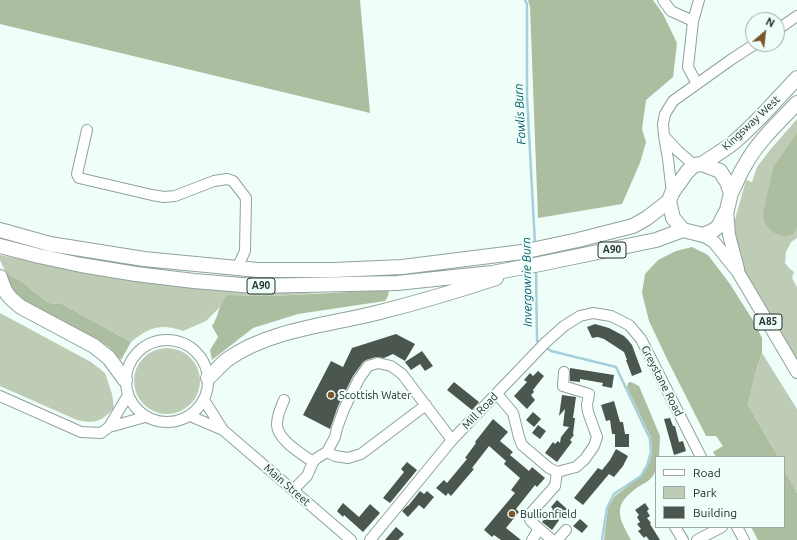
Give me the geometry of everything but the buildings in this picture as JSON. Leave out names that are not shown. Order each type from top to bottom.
[{"type":"highway","name":"Kingsway West","points":[[698,164],[721,152],[734,142],[762,116],[797,78]]},
{"type":"highway","name":"Kingsway West","points":[[731,193],[750,157],[797,103]]},
{"type":"highway","points":[[670,197],[672,218],[683,230],[703,235],[718,227],[727,210],[731,193],[727,182],[720,171],[698,164]]},
{"type":"highway","name":"A90","points":[[0,230],[50,244],[144,259],[235,268],[258,270],[334,270],[402,267],[522,252],[633,226],[647,218],[670,197],[687,172],[698,164]]},
{"type":"highway","name":"A90","points":[[0,246],[81,265],[187,280],[254,286],[397,283],[525,268],[656,240],[683,230]]},
{"type":"highway","points":[[208,378],[227,360],[246,348],[282,334],[375,313],[459,290],[525,268]]},
{"type":"highway","points":[[0,277],[5,291],[11,299],[21,307],[94,346],[109,358],[126,380]]},
{"type":"main road","name":"A85","points":[[727,210],[729,235],[738,272]]},
{"type":"main road","name":"A85","points":[[703,235],[714,242],[738,272],[797,372]]},
{"type":"street","points":[[663,0],[671,11],[693,21]]},
{"type":"street","points":[[697,84],[688,67],[693,21],[699,0]]},
{"type":"street","points":[[785,24],[797,16]]},
{"type":"street","points":[[670,197],[668,159],[663,124],[665,114],[673,101],[745,51]]},
{"type":"street","points":[[87,130],[77,174],[79,178],[164,197],[175,196],[214,182],[227,179],[233,181],[246,198],[245,251],[239,264],[235,268]]},
{"type":"street","points":[[664,136],[678,151],[698,164]]},
{"type":"street","points":[[245,251],[258,270]]},
{"type":"street","name":"Mill Road","points":[[370,540],[452,440],[543,345],[564,326],[580,316],[593,313],[611,316]]},
{"type":"street","name":"Greystane Road","points":[[611,316],[629,325],[641,339],[700,456]]},
{"type":"street","points":[[166,340],[179,341],[190,347],[199,355],[206,366],[208,390],[204,400],[190,416],[176,422],[160,422],[145,417],[135,407],[128,395],[126,380],[128,367],[134,356],[143,348],[154,342],[166,340]]},
{"type":"street","points":[[293,490],[307,476],[313,462],[327,452],[335,438],[344,409],[368,366],[378,363],[391,366],[402,374],[452,440]]},
{"type":"street","points":[[497,394],[513,413],[522,445],[556,472],[576,467],[585,459],[594,446],[597,437],[588,412],[587,405],[589,394],[562,386],[564,372]]},
{"type":"street","points":[[110,427],[128,395]]},
{"type":"street","points":[[0,396],[81,432],[100,433],[110,427],[145,417]]},
{"type":"street","name":"Main Street","points":[[204,400],[223,430],[351,540]]},
{"type":"street","points":[[284,400],[278,415],[276,426],[288,444],[313,462]]},
{"type":"street","points":[[327,452],[335,456],[348,458],[361,454],[426,406]]},
{"type":"street","name":"Main Street","points":[[190,416],[223,430]]},
{"type":"street","points":[[552,540],[530,520],[530,514],[555,486],[556,472]]},
{"type":"street","points":[[676,528],[683,540]]},
{"type":"street","points":[[697,540],[720,528]]},
{"type":"street","points":[[738,528],[744,540]]},
{"type":"street","points":[[532,540],[539,529]]},
{"type":"street","points":[[557,540],[566,530]]},
{"type":"green space","points":[[0,0],[360,0],[370,113],[0,24]]},
{"type":"green space","points":[[528,0],[653,0],[663,14],[677,43],[673,77],[646,100],[642,129],[646,142],[640,163],[622,204],[538,218],[530,7]]},
{"type":"green space","points":[[797,119],[797,132],[774,165],[795,230],[797,228],[797,238],[791,242],[786,252],[785,263],[794,272],[792,278],[797,287],[797,360],[745,274],[735,244],[734,223],[746,180],[752,182],[757,167]]},
{"type":"green space","points":[[797,132],[797,228],[793,234],[786,236],[779,235],[771,231],[764,221],[763,213],[774,165]]},
{"type":"green space","points":[[692,247],[708,255],[730,284],[754,322],[762,338],[762,353],[755,374],[748,405],[777,456],[715,456],[713,452],[723,446],[716,436],[706,436],[649,321],[642,293],[645,274],[658,260],[676,251]]},
{"type":"green space","points":[[0,255],[56,267],[258,292],[320,293],[271,296],[227,295],[219,308],[206,321],[183,331],[168,327],[156,328],[144,333],[131,342],[62,304],[48,303],[21,281],[6,273],[0,260]]},
{"type":"green space","points":[[6,273],[21,281],[48,303],[62,304],[131,342],[121,360],[109,347],[97,339],[26,302],[12,289]]},
{"type":"green space","points":[[389,290],[385,301],[298,314],[253,328],[212,360],[210,350],[218,337],[212,326],[227,295],[271,296]]},
{"type":"green space","points":[[0,313],[91,362],[105,373],[112,394],[114,408],[97,421],[89,422],[77,420],[0,386]]},
{"type":"green space","points":[[160,348],[174,348],[186,353],[195,362],[200,374],[198,394],[191,405],[174,414],[160,414],[148,409],[139,400],[134,388],[134,374],[139,362],[148,353]]},
{"type":"green space","points":[[762,353],[797,409],[797,493],[785,471],[785,456],[777,456],[748,405],[755,374]]},
{"type":"green space","points":[[631,382],[639,386],[660,436],[659,456],[655,456],[655,471],[653,476],[630,493],[621,505],[620,517],[631,540],[604,540],[608,508],[615,496],[641,476],[649,463],[652,454],[651,438],[627,387],[628,383]]},
{"type":"green space","points":[[785,471],[797,493],[797,540],[758,540],[752,528],[785,528]]},
{"type":"waterway","name":"Fowlis Burn","points":[[525,0],[527,4],[527,97],[535,244]]},
{"type":"waterway","name":"Invergowrie Burn","points":[[536,269],[537,341],[541,344]]},
{"type":"waterway","name":"Invergowrie Burn","points":[[545,347],[551,351],[616,367],[650,439],[651,452],[647,466],[641,476],[614,494],[607,508],[602,540]]},
{"type":"place","name":"Scottish Water","points":[[331,395]]},
{"type":"place","name":"Bullionfield","points":[[512,514]]}]
